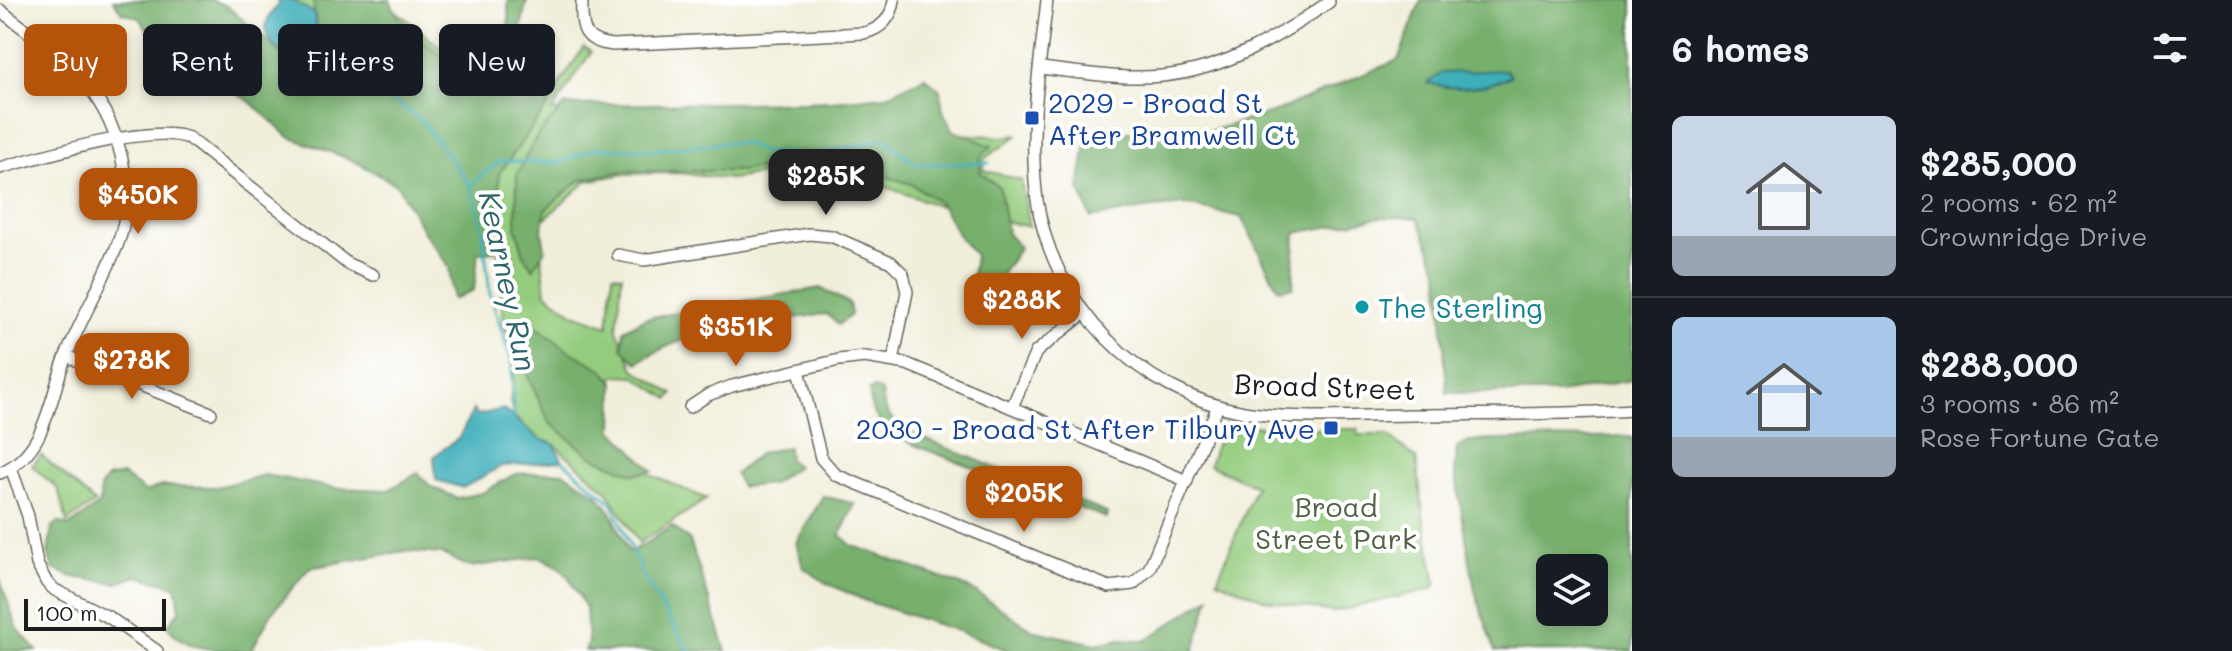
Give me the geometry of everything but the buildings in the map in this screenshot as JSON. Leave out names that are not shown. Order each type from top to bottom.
[{"type":"street","points":[[582,0],[585,31],[592,39],[613,45],[864,33],[881,26],[893,8],[894,0]]},
{"type":"street","name":"Broad Street","points":[[1047,0],[1034,141],[1037,202],[1053,255],[1065,284],[1083,314],[1124,355],[1146,371],[1218,406],[1246,412],[1290,415],[1632,410]]},
{"type":"street","points":[[1040,68],[1160,77],[1188,72],[1227,60],[1287,32],[1329,2]]},
{"type":"street","points":[[0,10],[79,76],[108,117],[126,185],[118,243],[66,356],[38,440],[26,456],[6,471],[28,516],[37,564],[47,583],[110,618],[157,651]]},
{"type":"street","points":[[0,168],[58,151],[116,141],[169,133],[189,138],[348,264],[373,275]]},
{"type":"street","points":[[618,255],[644,260],[809,234],[831,236],[891,262],[903,274],[907,292],[893,361]]},
{"type":"street","points":[[1012,407],[1036,352],[1083,314]]},
{"type":"street","points":[[66,356],[211,413]]},
{"type":"street","points":[[690,407],[708,395],[732,386],[799,370],[852,358],[893,361],[1187,481]]},
{"type":"street","points":[[799,370],[821,458],[836,475],[1102,585],[1126,586],[1145,574],[1153,562],[1218,406]]},
{"type":"green space","points":[[113,0],[212,0],[227,6],[248,24],[144,24],[140,18],[122,13]]},
{"type":"green space","points":[[291,0],[383,0],[412,24],[316,24],[313,13]]},
{"type":"green space","points":[[313,0],[390,0],[403,23],[316,24]]},
{"type":"green space","points":[[508,0],[527,0],[522,24],[508,24]]},
{"type":"green space","points":[[1421,0],[1632,0],[1632,380],[1560,393],[1447,393],[1439,272],[1418,218],[1381,217],[1295,233],[1293,287],[1278,289],[1241,217],[1186,205],[1091,218],[1079,187],[1088,133],[1138,132],[1161,138],[1192,136],[1272,113],[1398,60]]},
{"type":"green space","points":[[423,33],[439,46],[439,96],[492,96],[518,125],[555,96],[555,90],[584,47],[591,52],[552,112],[879,99],[950,133],[1002,137],[1018,135],[984,159],[983,170],[1021,180],[1029,227],[942,207],[838,170],[800,168],[732,179],[678,173],[625,174],[587,181],[538,225],[546,293],[574,314],[608,326],[613,274],[622,275],[617,330],[634,369],[673,394],[669,399],[634,376],[615,375],[597,421],[651,475],[707,499],[639,543],[608,492],[554,444],[540,439],[514,417],[510,401],[518,349],[510,341],[503,323],[498,249],[373,96],[423,96]]},
{"type":"green space","points":[[262,36],[278,50],[278,96],[423,96],[423,42],[439,54],[439,96],[555,96],[499,174],[500,250],[478,253],[474,290],[453,299],[449,267],[397,185],[352,160],[289,137],[240,96],[262,96]]},
{"type":"green space","points":[[925,77],[940,90],[943,111],[952,130],[992,146],[980,157],[980,172],[1000,188],[1007,234],[1020,247],[984,300],[970,291],[975,255],[960,238],[940,203],[911,184],[845,164],[797,164],[739,171],[624,171],[580,180],[546,209],[542,229],[545,250],[533,269],[524,256],[516,227],[517,174],[537,136],[565,105],[826,102],[886,96]]},
{"type":"green space","points":[[820,288],[849,303],[851,315],[838,325],[827,314],[729,328],[681,341],[637,363],[622,348],[624,330],[646,318]]},
{"type":"green space","points":[[527,319],[566,349],[602,369],[614,382],[613,430],[653,471],[633,474],[591,456],[549,422],[508,333]]},
{"type":"green space","points":[[875,388],[882,392],[889,415],[908,432],[1107,513],[1106,518],[914,445],[888,430],[877,419],[869,390]]},
{"type":"green space","name":"Broad Street Park","points":[[1233,423],[1278,429],[1358,429],[1358,435],[1387,435],[1416,458],[1436,583],[1433,589],[1333,612],[1266,600],[1217,580],[1256,486],[1209,465],[1223,425]]},
{"type":"green space","points":[[1632,438],[1632,651],[1495,651],[1475,591],[1455,472],[1457,447],[1469,441]]},
{"type":"green space","points":[[788,447],[789,460],[797,466],[772,484],[741,487],[735,474],[760,453]]},
{"type":"green space","points":[[41,455],[95,503],[67,522],[58,489],[32,466]]},
{"type":"green space","points":[[563,472],[597,494],[611,512],[629,552],[672,526],[690,541],[726,651],[585,651],[588,643],[586,608],[568,576],[558,566],[540,557],[470,567],[442,554],[404,551],[309,568],[271,614],[251,651],[214,650],[192,645],[167,626],[180,610],[176,586],[137,576],[117,583],[73,577],[53,569],[48,553],[52,527],[59,522],[69,526],[100,504],[100,488],[107,478],[123,475],[145,492],[161,486],[217,487],[265,475],[335,488],[388,490],[418,473],[431,487],[457,498],[482,493],[515,474]]},
{"type":"green space","points":[[823,496],[855,504],[840,535],[851,545],[969,588],[1035,631],[1096,644],[1122,639],[1145,641],[1210,597],[1194,651],[1009,651],[866,601],[826,583],[803,567],[796,543]]},
{"type":"green space","points":[[0,579],[17,628],[37,651],[0,651]]},
{"type":"water","points":[[278,0],[291,0],[314,13],[316,24],[278,24],[278,50],[267,35],[266,24],[279,4]]},
{"type":"water","points":[[1506,70],[1511,76],[1481,86],[1460,88],[1428,83],[1442,73]]},
{"type":"water","points":[[503,409],[540,439],[554,444],[563,461],[502,466],[463,488],[436,480],[434,456],[459,438],[473,410],[478,415]]},
{"type":"waterway","name":"Kearney Run","points":[[387,96],[423,122],[470,185],[482,224],[490,294],[511,359],[514,417]]},
{"type":"waterway","points":[[470,185],[500,161],[557,163],[598,148],[652,150],[745,143],[761,152],[814,155],[886,139],[915,164],[989,163]]},
{"type":"waterway","name":"Kearney Run","points":[[563,461],[612,503],[644,577],[689,651]]},
{"type":"place","name":"2029 - Broad St After Bramwell Ct","points":[[1032,118]]},
{"type":"place","name":"The Sterling","points":[[1362,307]]},
{"type":"place","name":"2030 - Broad St After Tilbury Ave","points":[[1331,428]]}]
